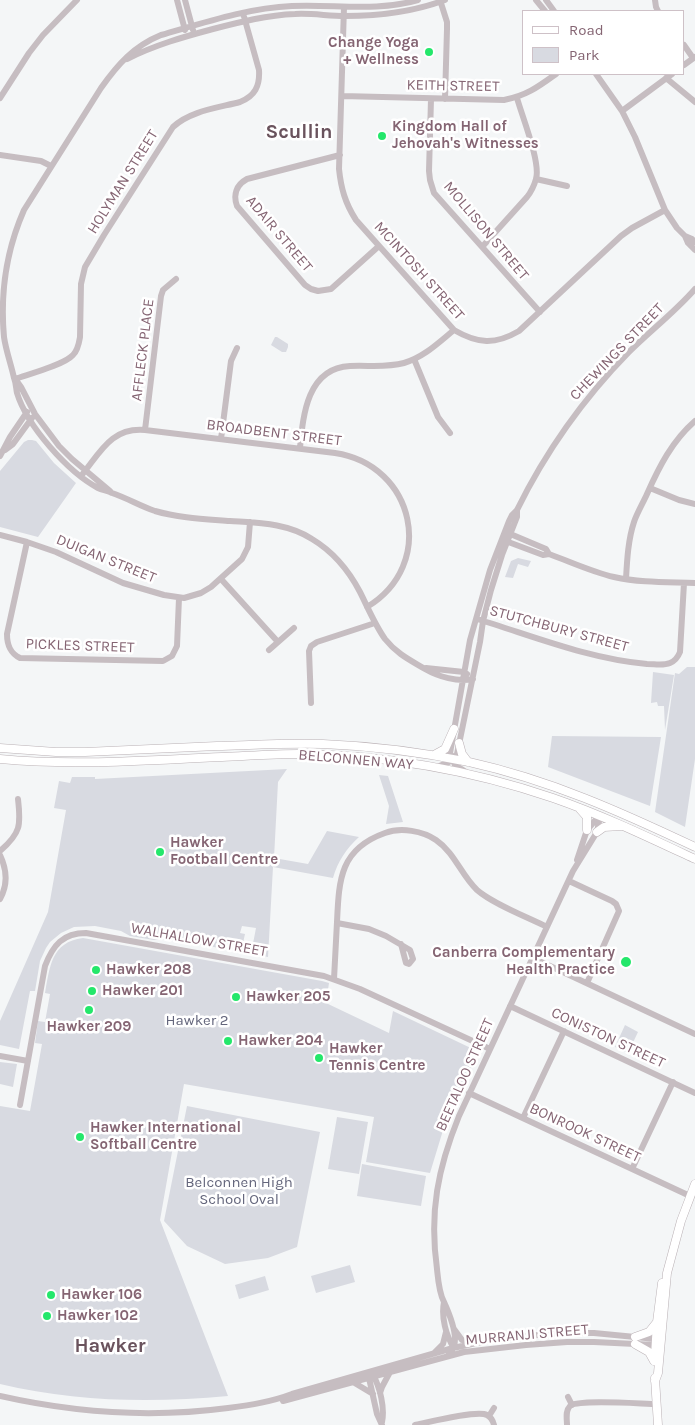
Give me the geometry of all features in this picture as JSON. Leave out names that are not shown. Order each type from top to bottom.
[{"type":"main road","points":[[434,755],[445,749],[454,729]]},
{"type":"main road","points":[[459,743],[462,754],[468,762]]},
{"type":"main road","points":[[266,744],[267,755]]},
{"type":"main road","name":"BELCONNEN WAY","points":[[0,748],[85,752],[266,744],[323,744],[434,755],[530,778],[622,812],[695,847]]},
{"type":"main road","points":[[85,752],[85,763]]},
{"type":"main road","name":"BELCONNEN WAY","points":[[0,759],[29,762],[85,763],[267,755],[314,755],[383,759],[470,775],[526,789],[579,807],[623,825],[695,859]]},
{"type":"main road","points":[[586,798],[598,808],[600,816],[608,812],[622,812]]},
{"type":"main road","points":[[579,807],[587,818],[587,830]]},
{"type":"main road","points":[[597,832],[604,827],[623,825]]},
{"type":"main road","points":[[656,1382],[658,1373],[657,1322],[662,1285],[695,1184]]},
{"type":"main road","points":[[658,1425],[654,1363],[667,1272]]},
{"type":"main road","points":[[654,1363],[649,1352],[635,1341],[649,1332],[657,1322]]},
{"type":"street","points":[[0,98],[3,87],[40,39],[77,0]]},
{"type":"street","points":[[177,0],[186,36]]},
{"type":"street","points":[[185,0],[194,34]]},
{"type":"street","points":[[83,473],[64,461],[41,436],[26,414],[17,393],[7,351],[2,315],[3,288],[12,240],[24,210],[110,75],[134,50],[148,40],[161,34],[243,13],[291,6],[376,7],[418,0]]},
{"type":"street","points":[[536,0],[544,10]]},
{"type":"street","points":[[126,59],[155,46],[186,36],[245,21],[297,14],[377,15],[409,10],[442,1],[447,22],[445,99]]},
{"type":"street","name":"MCINTOSH STREET","points":[[344,7],[340,155],[340,183],[343,196],[348,209],[356,220],[454,330],[464,336],[486,342],[509,337],[519,331],[621,236],[665,210]]},
{"type":"street","name":"HOLYMAN STREET","points":[[15,379],[66,360],[75,353],[80,337],[81,284],[85,267],[173,127],[188,116],[246,100],[255,92],[260,78],[259,70],[243,13]]},
{"type":"street","points":[[685,47],[694,57]]},
{"type":"street","name":"KEITH STREET","points":[[342,96],[504,100],[517,98],[535,89],[555,75]]},
{"type":"street","points":[[597,75],[622,112],[635,137],[665,210],[677,228],[695,242]]},
{"type":"street","points":[[622,112],[670,75]]},
{"type":"street","points":[[666,78],[695,102]]},
{"type":"street","points":[[482,248],[532,191],[536,179],[536,162],[517,98]]},
{"type":"street","name":"MOLLISON STREET","points":[[432,99],[429,171],[431,185],[436,196],[540,312]]},
{"type":"street","points":[[0,155],[40,161],[52,166]]},
{"type":"street","name":"ADAIR STREET","points":[[340,155],[242,181],[235,194],[237,206],[305,285],[318,291],[331,289],[379,246]]},
{"type":"street","points":[[536,179],[567,186]]},
{"type":"street","points":[[685,236],[688,243],[695,250]]},
{"type":"street","name":"AFFLECK PLACE","points":[[145,430],[161,296],[163,290],[176,279]]},
{"type":"street","name":"CHEWINGS STREET","points":[[480,620],[480,642],[457,754],[452,759],[450,753],[470,640],[480,620],[493,571],[512,515],[517,510],[544,460],[577,410],[630,351],[694,290]]},
{"type":"street","points":[[300,448],[307,401],[312,390],[327,374],[346,366],[390,365],[414,359],[431,350],[454,330]]},
{"type":"street","points":[[222,439],[231,361],[237,348]]},
{"type":"street","points":[[414,359],[438,417],[450,432]]},
{"type":"street","points":[[15,379],[35,414],[59,446],[97,488],[112,492],[144,507],[178,516],[267,523],[298,531],[326,549],[349,574],[375,623],[395,650],[406,659],[432,673],[463,680],[472,679]]},
{"type":"street","points":[[2,453],[10,437],[31,407]]},
{"type":"street","points":[[2,453],[12,444],[35,414]]},
{"type":"street","points":[[626,579],[630,537],[634,521],[669,450],[695,421]]},
{"type":"street","points":[[21,433],[30,430],[41,436]]},
{"type":"street","name":"BROADBENT STREET","points":[[83,473],[113,437],[122,432],[132,430],[300,448],[346,454],[358,458],[388,480],[400,498],[408,526],[409,542],[404,564],[398,577],[380,600],[368,607]]},
{"type":"street","points":[[650,488],[679,500],[695,504]]},
{"type":"street","name":"DUIGAN STREET","points":[[0,535],[56,552],[124,583],[179,598],[201,593],[211,588],[242,560],[248,547],[250,522]]},
{"type":"street","points":[[506,537],[543,555],[549,554],[602,574],[626,579],[695,583]]},
{"type":"street","name":"PICKLES STREET","points":[[27,542],[7,634],[11,650],[20,658],[163,661],[172,656],[177,646],[179,598]]},
{"type":"street","points":[[221,579],[278,642]]},
{"type":"street","name":"STUTCHBURY STREET","points":[[480,620],[598,656],[635,663],[670,664],[676,660],[680,652],[684,583]]},
{"type":"street","points":[[311,703],[309,651],[311,646],[317,642],[375,623]]},
{"type":"street","points":[[269,650],[294,628]]},
{"type":"street","points":[[422,667],[464,672],[472,679]]},
{"type":"street","points":[[435,768],[444,765],[452,759],[459,769],[470,775]]},
{"type":"street","points":[[0,850],[11,842],[19,826],[18,799]]},
{"type":"street","name":"BEETALOO STREET","points":[[453,1348],[455,1344],[453,1328],[444,1302],[437,1268],[434,1231],[436,1193],[447,1145],[569,881],[587,830],[600,816]]},
{"type":"street","name":"BEETALOO STREET","points":[[573,871],[597,832],[600,816]]},
{"type":"street","points":[[334,978],[340,885],[343,873],[358,848],[367,841],[389,831],[421,833],[437,840],[454,857],[465,875],[481,893],[547,927]]},
{"type":"street","points":[[0,855],[4,864],[6,878],[5,888],[0,899]]},
{"type":"street","points":[[569,881],[612,901],[616,904],[619,911],[586,983]]},
{"type":"street","points":[[337,922],[369,929],[401,944]]},
{"type":"street","name":"WALHALLOW STREET","points":[[20,1105],[48,956],[57,944],[77,933],[304,971],[334,978],[490,1049]]},
{"type":"street","points":[[533,958],[695,1034]]},
{"type":"street","name":"CONISTON STREET","points":[[510,1006],[695,1093]]},
{"type":"street","points":[[523,1118],[564,1031]]},
{"type":"street","points":[[0,1056],[28,1061]]},
{"type":"street","points":[[632,1169],[673,1082]]},
{"type":"street","name":"BONROOK STREET","points":[[470,1093],[690,1196]]},
{"type":"street","name":"BEETALOO STREET","points":[[444,1302],[442,1308],[446,1332],[453,1348]]},
{"type":"street","points":[[453,1328],[462,1340],[473,1344]]},
{"type":"street","points":[[433,1354],[443,1344],[446,1332]]},
{"type":"street","name":"MURRANJI STREET","points":[[0,1396],[38,1404],[86,1410],[149,1413],[212,1410],[293,1399],[353,1382],[433,1354],[473,1344],[525,1336],[566,1333],[594,1333],[635,1341]]},
{"type":"street","name":"MURRANJI STREET","points":[[274,1401],[292,1394],[390,1372],[464,1352],[566,1342],[658,1342]]},
{"type":"street","points":[[448,1356],[453,1348],[464,1352]]},
{"type":"street","points":[[376,1394],[390,1372]]},
{"type":"street","points":[[371,1375],[376,1394],[377,1414],[382,1423]]},
{"type":"street","points":[[353,1382],[376,1394]]},
{"type":"street","points":[[568,1397],[572,1405]]},
{"type":"street","points":[[567,1425],[568,1409],[572,1405],[596,1402],[657,1404]]},
{"type":"street","points":[[489,1416],[494,1408]]},
{"type":"street","points":[[415,1425],[484,1414],[489,1416],[494,1425]]},
{"type":"green space","points":[[275,337],[288,344],[286,352],[282,352],[271,345]]},
{"type":"green space","points":[[28,440],[36,441],[54,463],[76,483],[38,537],[0,527],[0,471],[24,442]]},
{"type":"green space","points":[[518,558],[531,561],[528,567],[518,564],[513,578],[505,577],[511,561]]},
{"type":"green space","points":[[687,667],[695,667],[695,759],[685,827],[655,812],[675,673],[679,674]]},
{"type":"green space","points":[[653,672],[674,675],[665,730],[664,706],[658,706],[657,702],[651,703]]},
{"type":"green space","points":[[552,736],[661,737],[650,806],[548,767]]},
{"type":"green space","points":[[287,769],[278,782],[274,858],[308,864],[327,831],[359,837],[343,856],[333,878],[273,867],[268,957],[251,954],[256,928],[242,926],[240,933],[245,934],[241,952],[176,940],[154,940],[130,936],[121,931],[95,926],[74,927],[61,933],[50,942],[40,961],[35,991],[30,991],[19,1049],[0,1045],[0,1021],[48,912],[66,810],[54,808],[59,781],[70,783],[72,777],[95,777],[95,779]]},
{"type":"green space","points":[[379,775],[388,776],[403,822],[386,824],[389,806]]},
{"type":"green space","name":"Hawker 2","points":[[83,938],[329,983],[326,1003],[389,1033],[393,1011],[475,1050],[477,1055],[444,1127],[430,1173],[366,1162],[374,1117],[184,1084],[160,1220],[228,1396],[171,1400],[85,1398],[0,1384],[0,1106],[30,1111],[42,1044],[35,1043],[38,1021],[45,1022],[50,994],[45,993],[51,965],[58,950],[72,940]]},
{"type":"green space","points":[[625,1025],[638,1032],[628,1053],[615,1047]]},
{"type":"green space","points":[[0,1062],[17,1064],[13,1087],[0,1084]]},
{"type":"green space","name":"Belconnen High School Oval","points":[[187,1106],[320,1132],[297,1247],[268,1258],[225,1264],[187,1246],[164,1221]]},
{"type":"green space","points":[[337,1117],[368,1122],[359,1174],[328,1169]]},
{"type":"green space","points":[[362,1164],[426,1176],[421,1206],[357,1196]]},
{"type":"green space","points":[[350,1265],[355,1282],[316,1293],[311,1276]]},
{"type":"green space","points":[[265,1276],[269,1290],[239,1299],[235,1285]]},
{"type":"place","name":"Change Yoga + Wellness","points":[[429,52]]},
{"type":"place","name":"Kingdom Hall of Jehovah's Witnesses","points":[[382,136]]},
{"type":"place","name":"Hawker Football Centre","points":[[160,852]]},
{"type":"place","name":"Canberra Complementary Health Practice","points":[[626,962]]},
{"type":"place","name":"Hawker 208","points":[[96,970]]},
{"type":"place","name":"Hawker 201","points":[[92,991]]},
{"type":"place","name":"Hawker 205","points":[[236,997]]},
{"type":"place","name":"Hawker 209","points":[[89,1010]]},
{"type":"place","name":"Hawker 204","points":[[228,1041]]},
{"type":"place","name":"Hawker Tennis Centre","points":[[319,1058]]},
{"type":"place","name":"Hawker International Softball Centre","points":[[80,1137]]},
{"type":"place","name":"Hawker 106","points":[[51,1295]]},
{"type":"place","name":"Hawker 102","points":[[47,1316]]},
{"type":"district","name":"Scullin","points":[[299,132]]},
{"type":"district","name":"Hawker","points":[[110,1346]]}]
